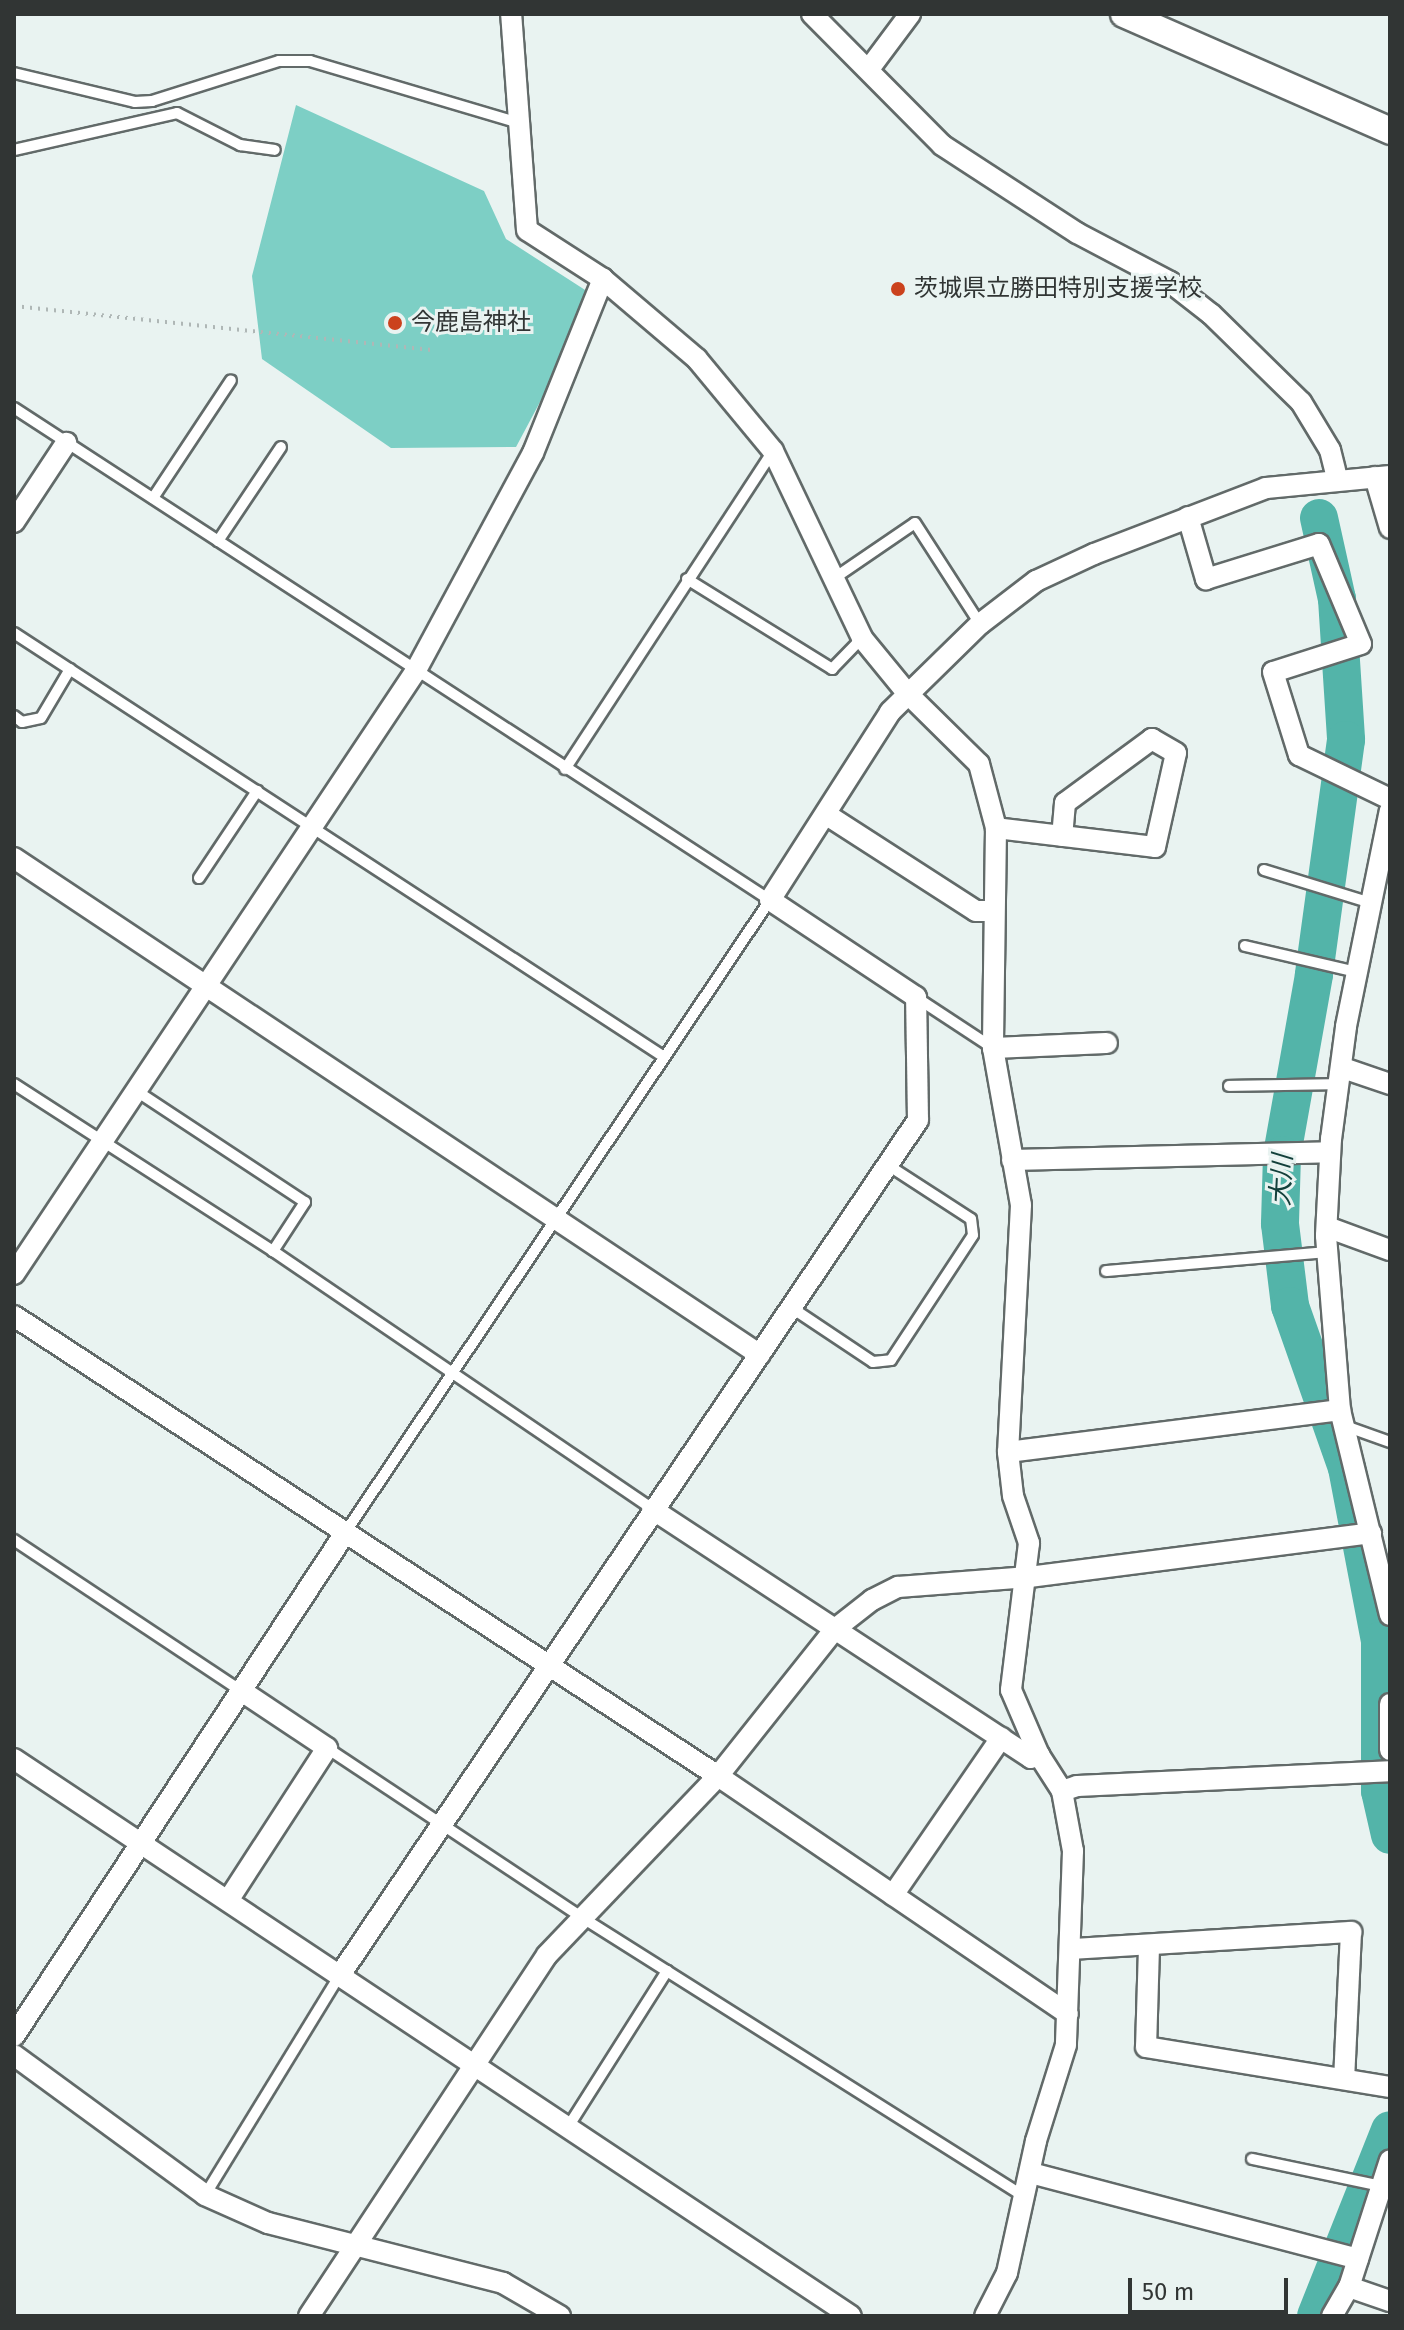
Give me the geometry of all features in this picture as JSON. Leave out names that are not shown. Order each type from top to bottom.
[{"type":"street","points":[[511,14],[527,230],[603,279],[697,359],[773,451],[862,638],[907,693],[979,764],[996,828],[993,1048],[1021,1205],[1008,1452],[1013,1496],[1029,1543],[1029,1577],[1017,1626],[1011,1690],[1039,1755],[1062,1791],[1073,1851],[1072,1949],[1066,2045],[1036,2141],[1007,2273],[985,2316]]},
{"type":"street","points":[[812,14],[942,145],[1077,233],[1170,282],[1211,314],[1301,402],[1330,450],[1337,479]]},
{"type":"street","points":[[869,69],[910,14]]},
{"type":"street","points":[[1124,14],[1390,131]]},
{"type":"street","points":[[14,1274],[104,1144],[415,672],[533,453],[603,279]]},
{"type":"street","points":[[14,522],[66,443]]},
{"type":"street","points":[[340,1975],[652,1509],[918,1120],[916,997],[770,900],[890,712],[980,624],[1036,581],[1266,488],[1383,477],[1390,528]]},
{"type":"street","points":[[1188,517],[1206,579],[1319,544],[1361,644],[1273,672],[1299,755],[1390,799]]},
{"type":"street","points":[[996,828],[1062,836],[1155,847],[1176,753],[1152,739],[1065,803],[1062,836]]},
{"type":"street","points":[[1390,810],[1385,860],[1371,903],[1341,1076],[1330,1152],[1327,1227],[1342,1418],[1390,1615]]},
{"type":"street","points":[[827,815],[976,911],[994,911]]},
{"type":"street","points":[[14,858],[556,1215],[760,1355]]},
{"type":"street","points":[[993,1048],[1107,1043]]},
{"type":"street","points":[[1341,1076],[1390,1084]]},
{"type":"street","points":[[1012,1160],[1330,1152]]},
{"type":"street","points":[[1327,1227],[1390,1250]]},
{"type":"street","points":[[14,1316],[548,1668],[718,1776],[1068,2014]]},
{"type":"street","points":[[1008,1452],[1342,1418]]},
{"type":"street","points":[[652,1509],[1031,1758],[1039,1755]]},
{"type":"street","points":[[14,2036],[138,1842],[345,1533]]},
{"type":"street","points":[[309,2316],[476,2068],[547,1955],[586,1920],[718,1776],[835,1629],[872,1600],[898,1587],[1029,1577],[1371,1533]]},
{"type":"street","points":[[229,1899],[327,1748],[240,1690]]},
{"type":"street","points":[[1390,1704],[1390,1750]]},
{"type":"street","points":[[893,1895],[1001,1738]]},
{"type":"street","points":[[14,1759],[229,1899],[476,2068],[851,2316]]},
{"type":"street","points":[[1062,1791],[1077,1786],[1390,1771]]},
{"type":"street","points":[[1072,1949],[1149,1947],[1351,1932],[1344,2078]]},
{"type":"street","points":[[1149,1947],[1146,2047],[1390,2087]]},
{"type":"street","points":[[14,2055],[205,2195],[268,2223],[503,2283],[560,2316]]},
{"type":"street","points":[[1332,2316],[1349,2287],[1390,2160]]},
{"type":"street","points":[[1031,2173],[1358,2259]]},
{"type":"street","points":[[1349,2287],[1390,2301]]},
{"type":"lane","points":[[14,73],[135,102],[152,101],[279,61],[310,61],[519,123]]},
{"type":"lane","points":[[14,150],[177,113],[240,145],[275,150]]},
{"type":"lane","points":[[153,498],[231,380]]},
{"type":"lane","points":[[14,408],[415,672],[770,900],[661,1055],[345,1533]]},
{"type":"lane","points":[[218,541],[281,447]]},
{"type":"lane","points":[[565,769],[773,451]]},
{"type":"lane","points":[[833,579],[915,523],[980,624]]},
{"type":"lane","points":[[687,579],[832,669],[862,638]]},
{"type":"lane","points":[[14,633],[661,1055]]},
{"type":"lane","points":[[14,716],[22,722],[41,718],[70,669]]},
{"type":"lane","points":[[199,878],[257,791]]},
{"type":"lane","points":[[1264,870],[1371,903]]},
{"type":"lane","points":[[1245,946],[1357,972]]},
{"type":"lane","points":[[916,997],[993,1048]]},
{"type":"lane","points":[[1229,1086],[1341,1076]]},
{"type":"lane","points":[[14,1084],[273,1251],[652,1509]]},
{"type":"lane","points":[[138,1092],[305,1202],[273,1251]]},
{"type":"lane","points":[[792,1308],[873,1362],[891,1360],[973,1235],[971,1219],[888,1165]]},
{"type":"lane","points":[[1106,1271],[1328,1252]]},
{"type":"lane","points":[[1342,1418],[1390,1442]]},
{"type":"lane","points":[[14,1540],[240,1690]]},
{"type":"lane","points":[[327,1748],[586,1920],[1025,2197]]},
{"type":"lane","points":[[568,2127],[667,1971]]},
{"type":"lane","points":[[205,2195],[340,1975]]},
{"type":"lane","points":[[1252,2159],[1381,2186]]},
{"type":"path","points":[[14,306],[432,350]]},
{"type":"shaded area","points":[[296,105],[484,191],[506,239],[596,297],[516,447],[391,448],[262,359],[252,276]]},
{"type":"waterway","name":"大川","points":[[1319,518],[1337,599],[1346,740],[1314,975],[1282,1155],[1280,1224],[1290,1306],[1347,1468],[1380,1641],[1380,1791],[1390,1835]]},
{"type":"waterway","name":"大川","points":[[1316,2316],[1390,2130]]},
{"type":"place","name":"茨城県立勝田特別支援学校","points":[[898,289]]},
{"type":"place","name":"今鹿島神社","points":[[395,323]]}]
